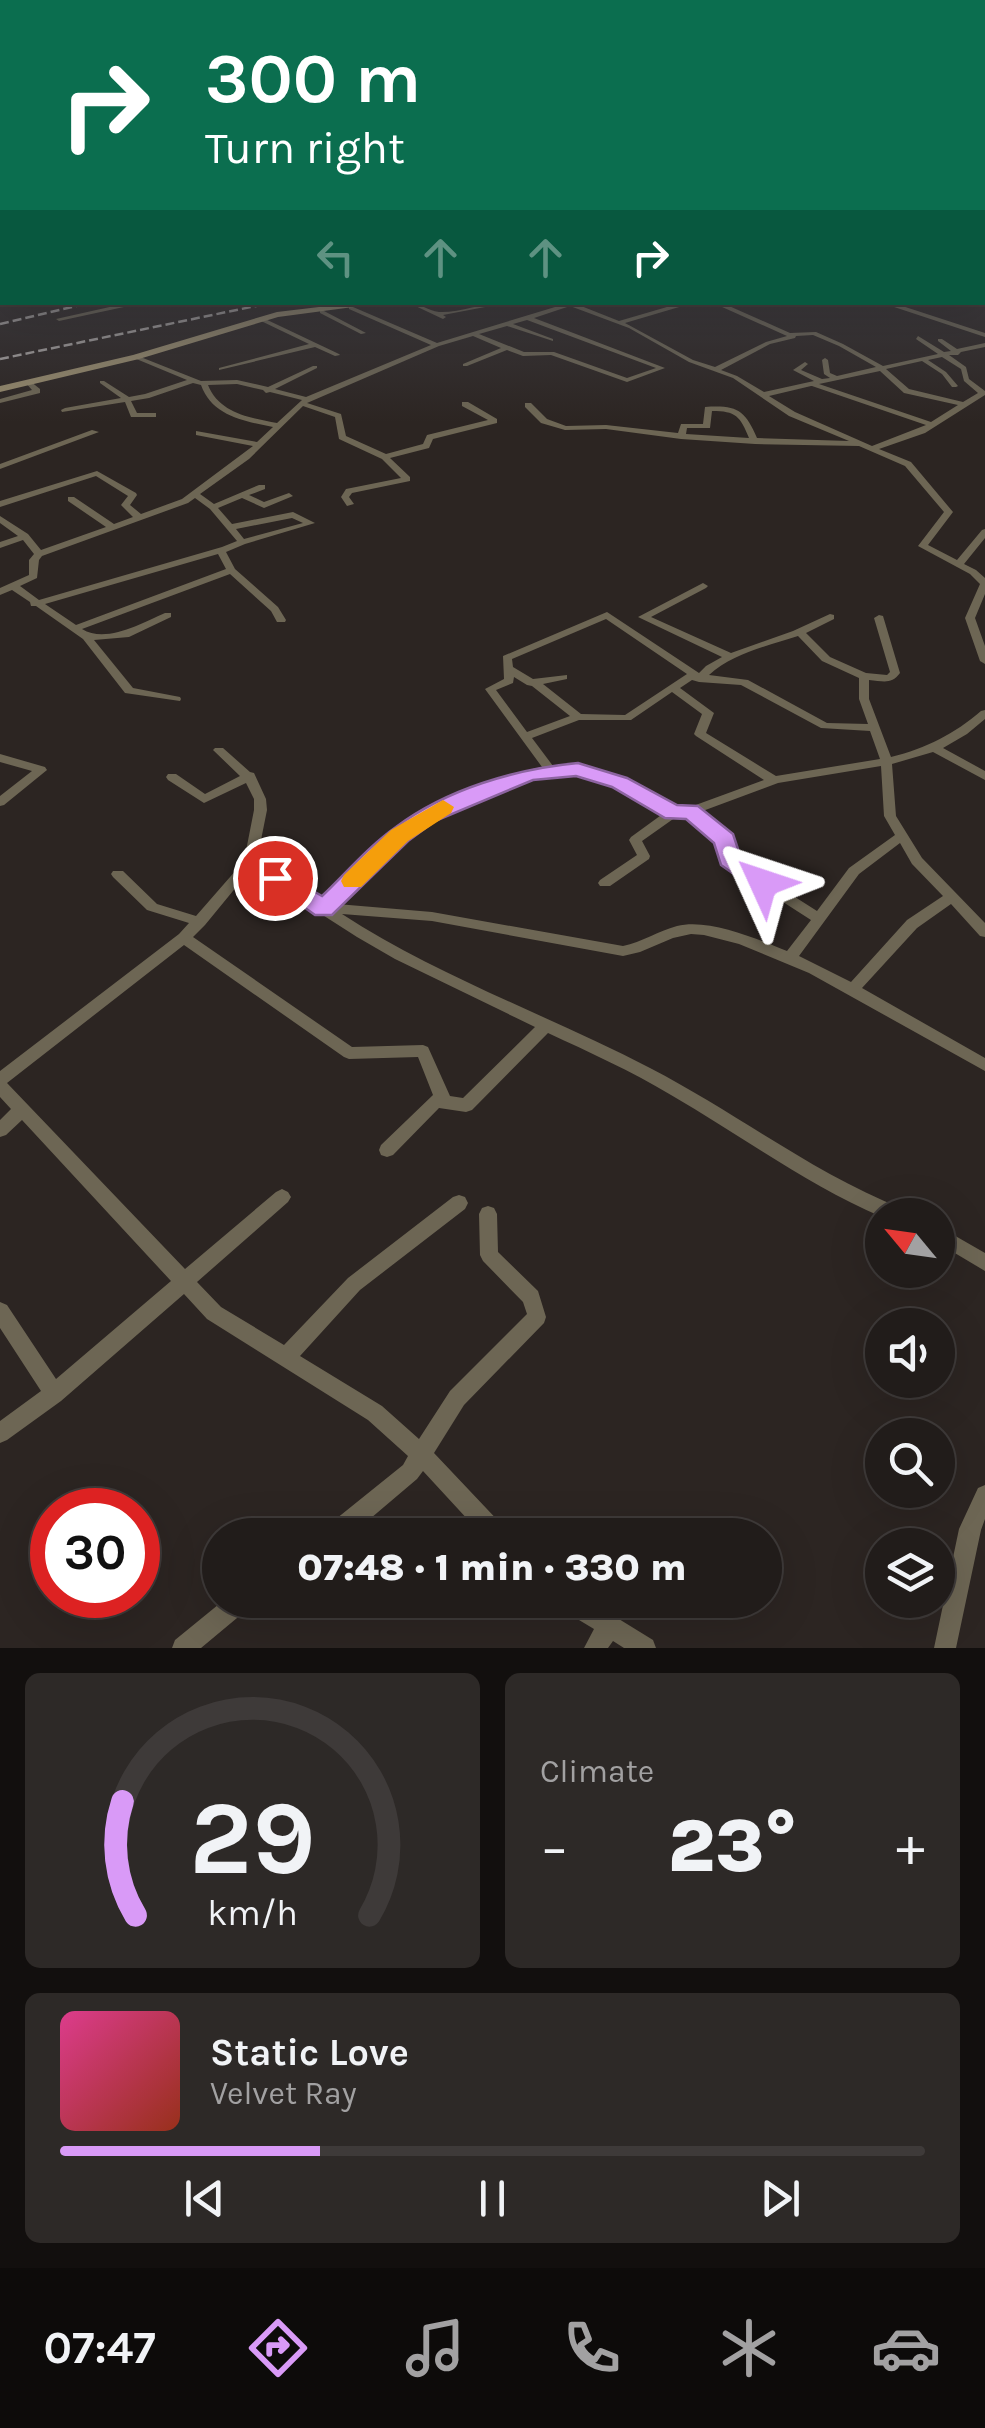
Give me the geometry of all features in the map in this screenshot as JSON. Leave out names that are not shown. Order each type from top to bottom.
[{"type":"main road","points":[[1,396],[28,382],[136,357],[260,320],[364,305]]},
{"type":"street","points":[[59,319],[129,305]]},
{"type":"street","points":[[416,305],[450,320]]},
{"type":"street","points":[[472,305],[476,308]]},
{"type":"street","points":[[436,314],[493,305]]},
{"type":"street","points":[[0,592],[34,576],[34,560],[39,554],[195,494],[259,445],[304,401],[436,345],[475,336],[563,305]]},
{"type":"street","points":[[569,305],[618,322],[717,370],[792,414],[916,470],[946,506],[948,518],[924,542],[930,552],[959,564],[985,584],[971,609],[985,661]]},
{"type":"street","points":[[618,322],[681,305]]},
{"type":"street","points":[[721,305],[795,336]]},
{"type":"street","points":[[892,305],[985,335]]},
{"type":"street","points":[[923,314],[934,305]]},
{"type":"street","points":[[351,308],[436,345]]},
{"type":"street","points":[[322,312],[363,336],[395,325]]},
{"type":"street","points":[[475,336],[532,355],[548,352],[630,380],[662,368],[526,317]]},
{"type":"street","points":[[260,320],[337,355]]},
{"type":"street","points":[[508,324],[551,340]]},
{"type":"street","points":[[717,370],[768,344],[816,334],[880,366],[907,391],[966,404]]},
{"type":"street","points":[[873,448],[932,425],[984,393],[966,380],[964,368],[918,338]]},
{"type":"street","points":[[940,340],[958,353]]},
{"type":"street","points":[[221,369],[316,345]]},
{"type":"street","points":[[762,395],[985,345]]},
{"type":"street","points":[[465,365],[506,348]]},
{"type":"street","points":[[580,362],[615,348]]},
{"type":"street","points":[[969,350],[983,359]]},
{"type":"street","points":[[644,361],[674,352]]},
{"type":"street","points":[[136,357],[192,381],[233,381],[304,401],[338,416],[342,437],[385,457],[407,479],[348,492],[345,497],[350,504]]},
{"type":"street","points":[[824,360],[827,374],[834,377]]},
{"type":"street","points":[[926,361],[944,373],[954,386]]},
{"type":"street","points":[[805,364],[796,370],[818,384],[932,425]]},
{"type":"street","points":[[266,391],[315,367]]},
{"type":"street","points":[[65,410],[127,399],[192,381]]},
{"type":"street","points":[[102,382],[127,399],[134,415],[153,415]]},
{"type":"street","points":[[204,384],[208,394],[232,414],[280,426]]},
{"type":"street","points":[[385,457],[428,445],[426,440],[432,436],[494,421],[464,404]]},
{"type":"street","points":[[528,405],[556,427],[606,426],[755,442],[862,443]]},
{"type":"street","points":[[681,437],[684,426],[707,426],[708,409],[724,409],[745,419],[755,442]]},
{"type":"street","points":[[0,467],[95,432]]},
{"type":"street","points":[[199,433],[259,445]]},
{"type":"street","points":[[0,504],[97,473],[133,495],[125,505],[140,518]]},
{"type":"street","points":[[213,507],[262,487]]},
{"type":"street","points":[[195,494],[213,507],[242,542]]},
{"type":"street","points":[[241,495],[264,505],[289,496]]},
{"type":"street","points":[[71,499],[112,528]]},
{"type":"street","points":[[34,604],[311,523],[293,514],[230,527]]},
{"type":"street","points":[[0,518],[25,536],[39,554]]},
{"type":"street","points":[[959,564],[985,532]]},
{"type":"street","points":[[0,545],[25,536]]},
{"type":"street","points":[[222,550],[231,570],[275,608],[282,620]]},
{"type":"street","points":[[76,628],[231,570]]},
{"type":"street","points":[[13,586],[87,637],[129,691],[176,699]]},
{"type":"street","points":[[703,586],[643,616],[729,656]]},
{"type":"street","points":[[971,609],[985,614]]},
{"type":"street","points":[[87,637],[125,635],[168,615]]},
{"type":"street","points":[[578,717],[504,662],[607,616],[670,654],[696,678],[744,682],[825,726],[875,728]]},
{"type":"street","points":[[526,736],[578,717],[628,718],[673,686],[696,678],[710,665],[802,634],[830,617]]},
{"type":"street","points":[[802,634],[826,659],[864,676],[890,678],[894,672],[879,618]]},
{"type":"street","points":[[511,670],[508,682],[490,689],[550,770]]},
{"type":"street","points":[[536,683],[563,676]]},
{"type":"street","points":[[864,676],[864,699],[885,764],[890,816],[900,837],[985,932]]},
{"type":"street","points":[[673,686],[708,712],[700,734],[773,780]]},
{"type":"street","points":[[324,909],[400,835],[427,816],[500,783],[550,770],[598,773],[673,812],[690,811],[773,780],[885,764],[936,748],[984,715]]},
{"type":"street","points":[[936,748],[985,776]]},
{"type":"street","points":[[219,750],[250,776],[260,790],[262,805],[250,862],[184,938],[0,1083],[20,1111],[214,1313],[374,1414],[422,1455],[480,1518]]},
{"type":"street","points":[[0,758],[41,770],[0,802]]},
{"type":"street","points":[[172,777],[204,798],[250,776]]},
{"type":"street","points":[[690,811],[724,840],[735,865],[820,919]]},
{"type":"street","points":[[605,884],[644,856],[635,843],[638,837],[673,812]]},
{"type":"street","points":[[790,958],[854,871],[900,837]]},
{"type":"street","points":[[250,862],[324,909],[545,1026],[698,1100],[838,1192],[865,1203]]},
{"type":"street","points":[[118,874],[152,907],[200,922]]},
{"type":"street","points":[[852,990],[912,924],[952,898]]},
{"type":"street","points":[[324,909],[453,919],[629,952],[668,932],[703,929],[790,958],[985,1066]]},
{"type":"street","points":[[184,938],[349,1053],[423,1051],[442,1099]]},
{"type":"street","points":[[442,1099],[466,1106],[545,1026]]},
{"type":"street","points":[[388,1150],[442,1099]]},
{"type":"street","points":[[0,1130],[20,1111]]},
{"type":"street","points":[[0,1433],[54,1394],[186,1284],[282,1197]]},
{"type":"street","points":[[285,1358],[354,1284],[460,1203]]},
{"type":"street","points":[[356,1518],[389,1493],[422,1455],[457,1398],[537,1317],[531,1297],[489,1255],[488,1214]]},
{"type":"street","points":[[955,1244],[985,1263]]},
{"type":"street","points":[[0,1312],[54,1394]]},
{"type":"street","points":[[945,1648],[970,1529],[985,1494]]},
{"type":"street","points":[[183,1648],[219,1618]]},
{"type":"street","points":[[584,1618],[602,1638],[645,1648]]},
{"type":"railway","points":[[0,324],[80,305]]},
{"type":"railway","points":[[0,359],[261,305]]},
{"type":"slow traffic","points":[[353,881],[400,835],[443,807]]},
{"type":"route","points":[[275,878],[324,909],[400,835],[452,802],[529,774],[578,769],[620,782],[666,810],[682,814],[690,811],[717,831],[735,865],[763,883]]}]
